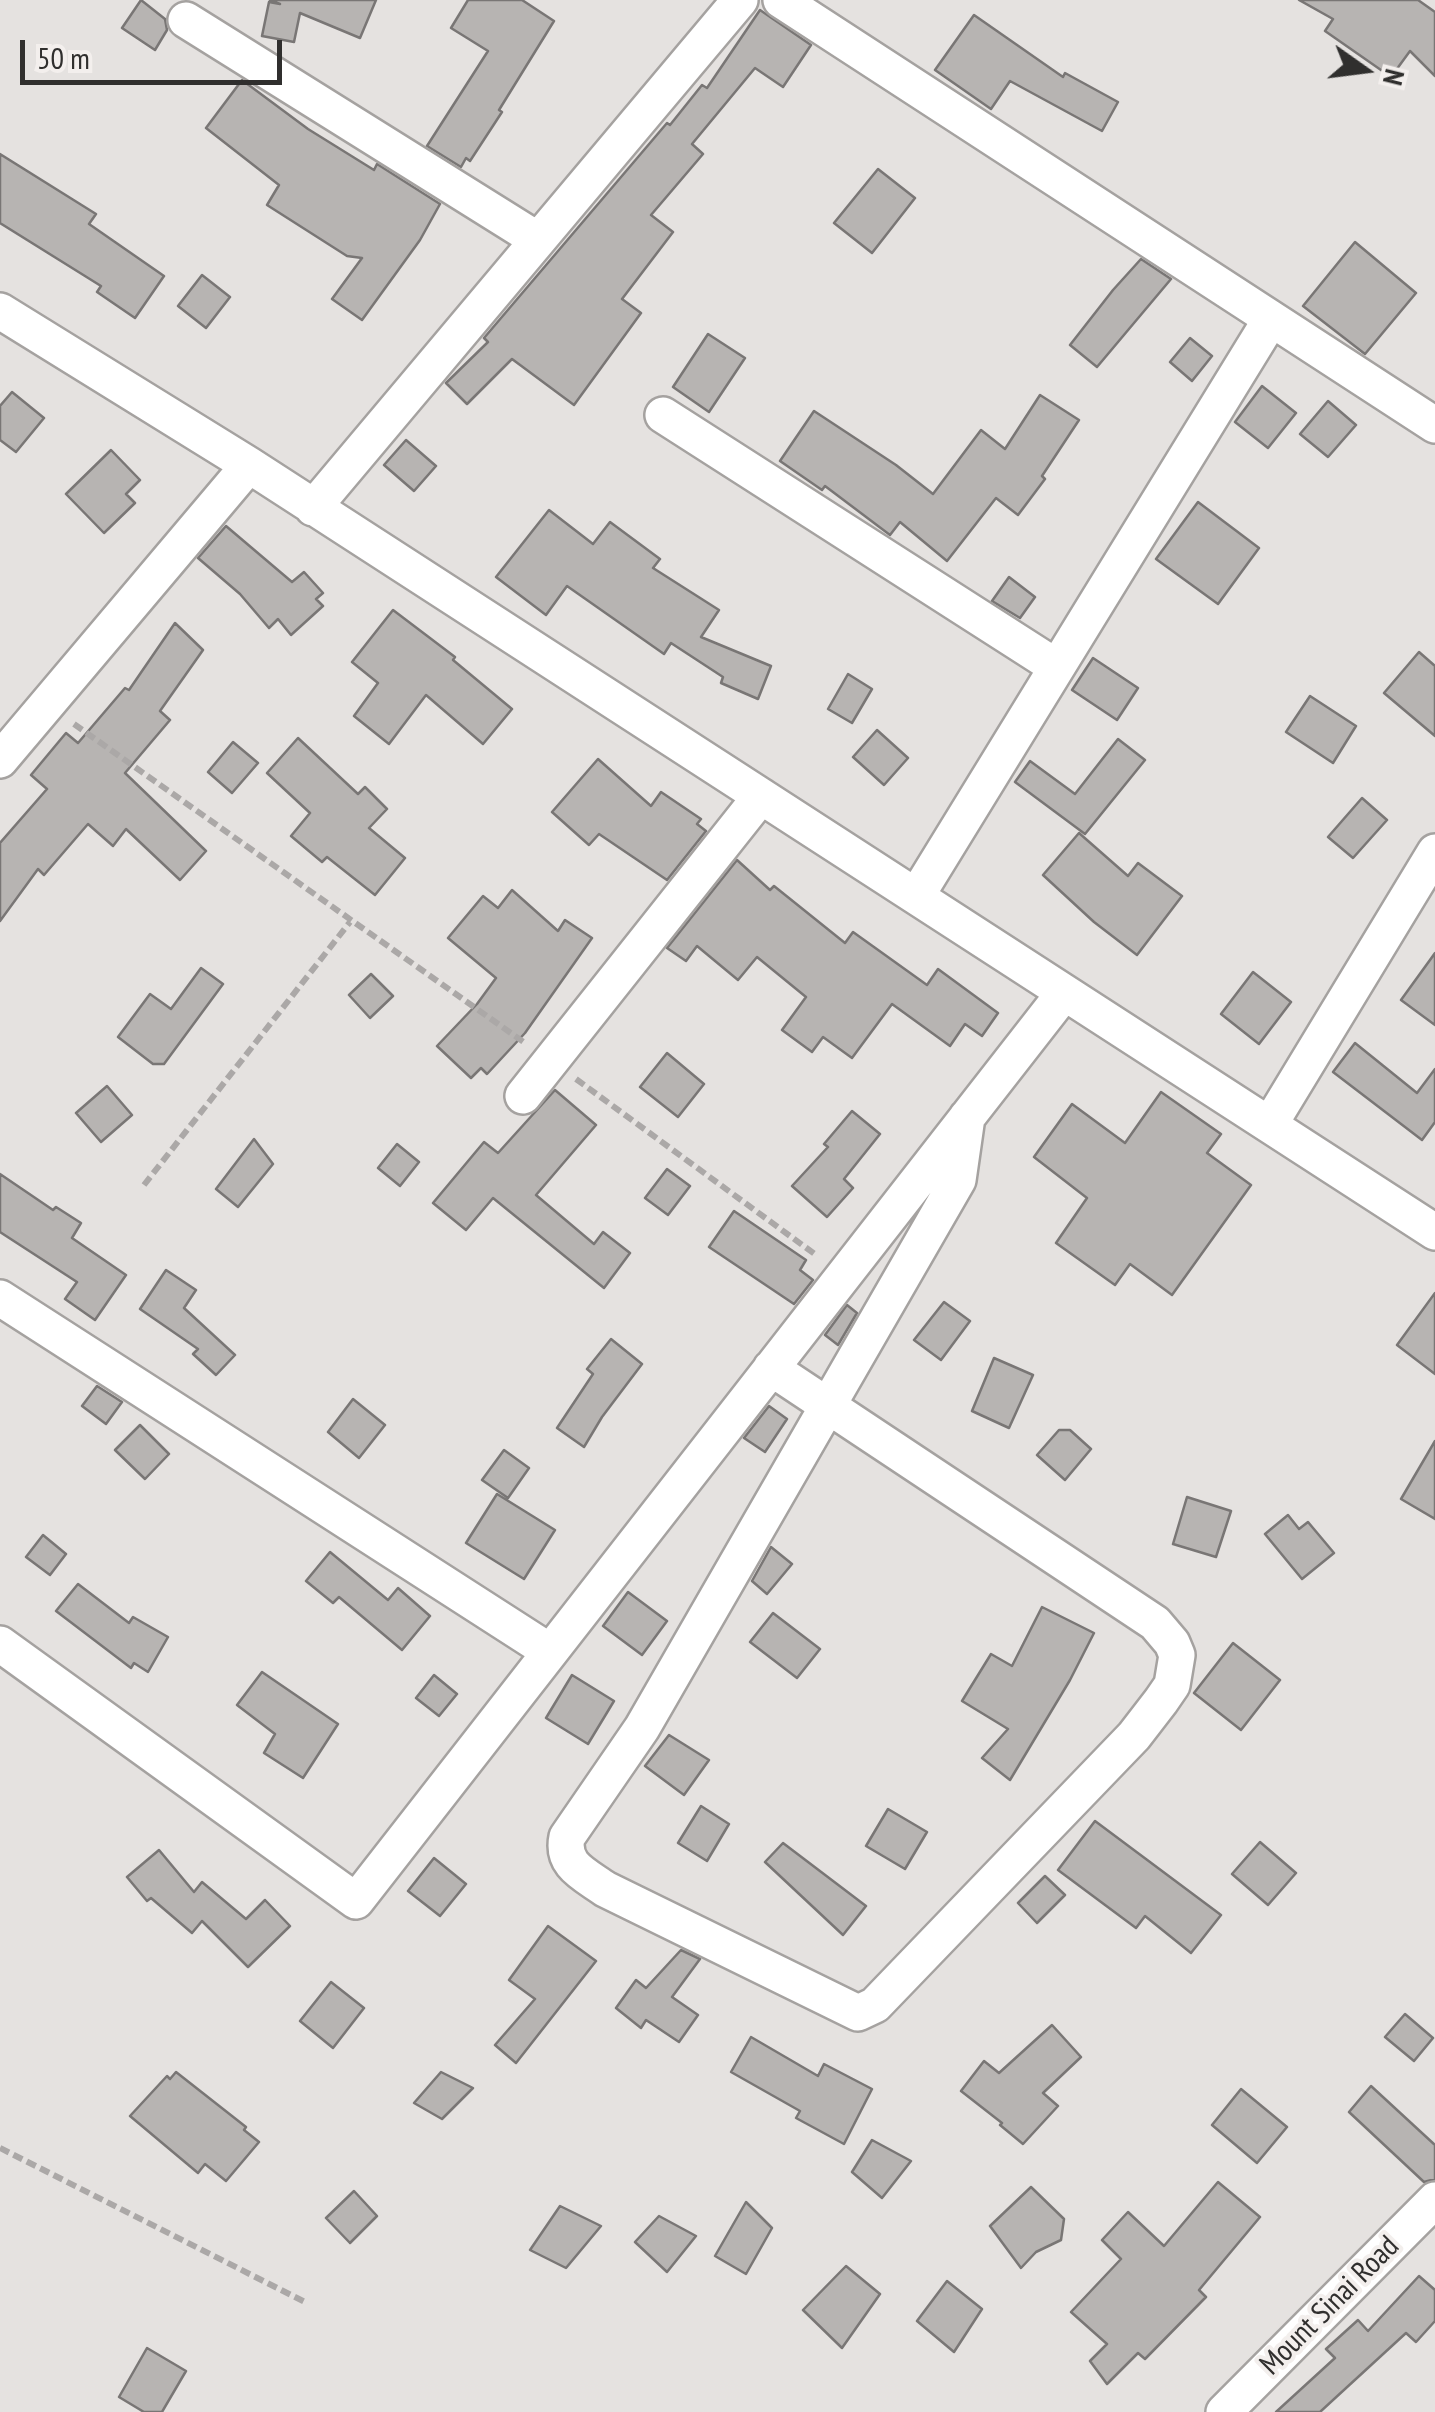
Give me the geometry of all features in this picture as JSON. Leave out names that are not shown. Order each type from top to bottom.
[{"type":"street","points":[[313,508],[740,0]]},
{"type":"street","points":[[781,0],[1435,426]]},
{"type":"street","points":[[186,20],[538,240]]},
{"type":"street","points":[[0,311],[248,465],[1435,1232]]},
{"type":"street","points":[[916,895],[1271,319]]},
{"type":"street","points":[[663,415],[1055,666]]},
{"type":"street","points":[[0,760],[248,465]]},
{"type":"street","points":[[523,1096],[761,796]]},
{"type":"street","points":[[1270,1124],[1435,852]]},
{"type":"street","points":[[0,1644],[356,1901],[1064,993]]},
{"type":"street","points":[[771,1368],[828,1406],[1156,1623],[1177,1655],[1172,1685],[1134,1736],[875,2005],[858,2013],[605,1889],[571,1865],[564,1850],[567,1837],[642,1728],[828,1406],[958,1180],[968,1117]]},
{"type":"street","points":[[0,1298],[549,1651]]},
{"type":"street","name":"Mount Sinai Road","points":[[1224,2412],[1435,2200]]},
{"type":"path","points":[[48,706],[550,1061],[844,1275]]},
{"type":"path","points":[[144,1185],[350,922]]},
{"type":"path","points":[[0,2148],[304,2302]]},
{"type":"building","points":[[141,0],[165,19],[167,30],[155,50],[122,28]]},
{"type":"building","points":[[270,0],[376,0],[360,38],[300,13],[294,42],[262,36],[269,2],[280,4]]},
{"type":"building","points":[[468,0],[522,0],[554,21],[499,110],[502,112],[470,161],[466,158],[461,167],[427,146],[488,51],[451,28]]},
{"type":"building","points":[[1299,0],[1418,0],[1435,12],[1435,76],[1410,51],[1391,77],[1325,31],[1333,19]]},
{"type":"building","points":[[760,10],[811,45],[783,87],[755,68],[692,144],[703,154],[651,215],[673,232],[622,299],[641,313],[574,405],[512,359],[467,404],[446,383],[488,342],[484,338],[667,123],[670,125],[702,85],[707,88]]},
{"type":"building","points":[[974,15],[1063,77],[1065,73],[1118,102],[1102,131],[1010,81],[991,109],[935,70]]},
{"type":"building","points":[[242,80],[308,129],[374,170],[377,164],[440,204],[420,240],[362,320],[332,299],[362,258],[347,256],[267,205],[279,185],[206,128]]},
{"type":"building","points":[[0,154],[96,214],[89,224],[164,276],[135,318],[97,292],[101,286],[0,223]]},
{"type":"building","points":[[878,169],[915,198],[872,253],[834,223]]},
{"type":"building","points":[[1355,242],[1416,293],[1365,354],[1303,306]]},
{"type":"building","points":[[1141,259],[1171,279],[1097,367],[1070,345]]},
{"type":"building","points":[[202,275],[230,297],[206,328],[178,306]]},
{"type":"building","points":[[708,334],[745,358],[709,412],[673,387]]},
{"type":"building","points":[[1190,338],[1212,356],[1192,381],[1170,362]]},
{"type":"building","points":[[1262,386],[1296,413],[1268,448],[1235,422]]},
{"type":"building","points":[[12,392],[44,418],[16,452],[0,440],[0,406]]},
{"type":"building","points":[[1040,395],[1079,420],[1042,476],[1045,479],[1018,515],[996,498],[947,561],[900,522],[890,535],[825,486],[822,490],[780,461],[814,411],[933,494],[981,430],[1005,449]]},
{"type":"building","points":[[1328,401],[1356,425],[1328,457],[1300,434]]},
{"type":"building","points":[[406,440],[436,466],[414,491],[384,465]]},
{"type":"building","points":[[111,450],[140,480],[126,494],[135,503],[104,533],[66,494]]},
{"type":"building","points":[[1198,502],[1259,548],[1218,604],[1156,559]]},
{"type":"building","points":[[549,510],[593,544],[610,522],[660,559],[653,568],[719,610],[701,637],[771,666],[758,699],[721,683],[723,677],[671,643],[664,654],[567,586],[546,615],[496,577]]},
{"type":"building","points":[[226,526],[292,582],[304,572],[323,593],[316,599],[323,606],[291,635],[278,619],[269,628],[240,594],[198,558]]},
{"type":"building","points":[[1009,577],[1035,597],[1020,618],[992,601]]},
{"type":"building","points":[[393,610],[455,657],[453,660],[512,709],[483,744],[426,695],[389,744],[354,716],[378,683],[352,662]]},
{"type":"building","points":[[175,623],[203,650],[160,711],[170,720],[125,773],[206,851],[180,880],[126,829],[113,846],[88,824],[44,875],[38,869],[0,921],[0,843],[47,789],[31,775],[66,733],[78,743],[125,688],[129,690]]},
{"type":"building","points":[[1419,652],[1435,666],[1435,736],[1384,693]]},
{"type":"building","points":[[1093,658],[1138,688],[1117,720],[1072,690]]},
{"type":"building","points":[[848,674],[872,689],[852,723],[828,709]]},
{"type":"building","points":[[1310,696],[1356,726],[1333,763],[1286,732]]},
{"type":"building","points":[[877,730],[908,758],[884,785],[853,757]]},
{"type":"building","points":[[298,738],[358,794],[365,787],[387,809],[369,828],[405,858],[375,895],[327,857],[322,862],[291,836],[310,813],[267,773]]},
{"type":"building","points":[[1118,739],[1145,760],[1085,834],[1015,782],[1030,761],[1075,794]]},
{"type":"building","points":[[233,742],[258,763],[232,793],[208,772]]},
{"type":"building","points":[[598,759],[651,806],[661,792],[701,819],[697,824],[706,831],[667,880],[599,834],[589,845],[552,812]]},
{"type":"building","points":[[1362,798],[1387,820],[1353,858],[1328,837]]},
{"type":"building","points":[[1079,833],[1128,876],[1138,863],[1182,896],[1137,955],[1043,875]]},
{"type":"building","points":[[737,860],[770,890],[774,886],[845,943],[853,932],[927,985],[938,969],[998,1013],[982,1036],[965,1024],[950,1046],[892,1004],[852,1058],[823,1037],[812,1052],[782,1030],[806,997],[757,957],[738,980],[697,946],[686,961],[667,948]]},
{"type":"building","points":[[512,890],[558,931],[565,920],[592,938],[525,1033],[487,1074],[481,1068],[471,1078],[437,1046],[496,978],[448,938],[483,896],[498,908]]},
{"type":"building","points":[[1435,953],[1435,1025],[1401,1000]]},
{"type":"building","points":[[201,968],[223,984],[164,1064],[153,1064],[118,1037],[150,994],[171,1009]]},
{"type":"building","points":[[1253,972],[1291,1002],[1259,1044],[1221,1014]]},
{"type":"building","points":[[371,974],[393,996],[370,1018],[349,995]]},
{"type":"building","points":[[1355,1043],[1417,1093],[1435,1069],[1435,1122],[1422,1140],[1333,1072]]},
{"type":"building","points":[[667,1053],[704,1084],[678,1117],[640,1087]]},
{"type":"building","points":[[107,1086],[132,1115],[101,1142],[76,1113]]},
{"type":"building","points":[[555,1090],[596,1125],[536,1195],[594,1244],[603,1232],[630,1253],[604,1288],[493,1198],[466,1230],[433,1203],[484,1142],[498,1153]]},
{"type":"building","points":[[1161,1092],[1221,1134],[1207,1153],[1251,1185],[1172,1295],[1130,1264],[1115,1285],[1056,1243],[1087,1198],[1034,1157],[1072,1104],[1125,1143]]},
{"type":"building","points":[[852,1111],[880,1134],[844,1179],[853,1188],[827,1217],[792,1186],[828,1147],[824,1144]]},
{"type":"building","points":[[254,1139],[273,1164],[238,1207],[216,1189]]},
{"type":"building","points":[[397,1144],[419,1162],[400,1186],[378,1168]]},
{"type":"building","points":[[667,1169],[690,1186],[668,1215],[645,1198]]},
{"type":"building","points":[[0,1174],[53,1210],[56,1207],[81,1223],[72,1238],[126,1275],[95,1320],[65,1299],[77,1282],[0,1232]]},
{"type":"building","points":[[734,1211],[806,1260],[800,1270],[813,1280],[794,1304],[709,1247]]},
{"type":"building","points":[[166,1270],[196,1290],[184,1308],[235,1355],[216,1375],[193,1354],[198,1349],[140,1309]]},
{"type":"building","points":[[1435,1293],[1435,1374],[1397,1345]]},
{"type":"building","points":[[944,1302],[970,1321],[941,1360],[914,1340]]},
{"type":"building","points":[[847,1305],[857,1313],[838,1345],[825,1335]]},
{"type":"building","points":[[611,1339],[642,1364],[584,1447],[557,1428],[593,1374],[587,1369]]},
{"type":"building","points":[[994,1358],[1033,1375],[1009,1428],[972,1411]]},
{"type":"building","points":[[97,1386],[122,1402],[106,1424],[82,1406]]},
{"type":"building","points":[[353,1399],[385,1425],[359,1458],[328,1432]]},
{"type":"building","points":[[769,1406],[787,1419],[765,1452],[744,1438]]},
{"type":"building","points":[[140,1425],[169,1454],[145,1479],[115,1450]]},
{"type":"building","points":[[1059,1430],[1070,1430],[1091,1449],[1065,1480],[1037,1455]]},
{"type":"building","points":[[1435,1441],[1435,1519],[1401,1499]]},
{"type":"building","points":[[504,1450],[529,1468],[508,1498],[482,1480]]},
{"type":"building","points":[[497,1494],[555,1530],[524,1579],[466,1543]]},
{"type":"building","points":[[1187,1497],[1231,1511],[1216,1557],[1173,1544]]},
{"type":"building","points":[[1288,1515],[1299,1529],[1308,1522],[1334,1553],[1302,1579],[1265,1534]]},
{"type":"building","points":[[43,1535],[66,1554],[50,1575],[26,1557]]},
{"type":"building","points":[[771,1547],[792,1564],[767,1594],[752,1581]]},
{"type":"building","points":[[330,1552],[388,1600],[398,1588],[430,1616],[402,1650],[339,1597],[333,1603],[306,1581]]},
{"type":"building","points":[[78,1584],[129,1623],[133,1617],[168,1637],[148,1672],[134,1663],[131,1668],[56,1611]]},
{"type":"building","points":[[628,1592],[667,1621],[642,1655],[603,1626]]},
{"type":"building","points":[[1042,1607],[1094,1633],[1010,1780],[982,1758],[1008,1729],[962,1701],[991,1654],[1012,1666]]},
{"type":"building","points":[[773,1613],[820,1649],[797,1678],[750,1642]]},
{"type":"building","points":[[1233,1643],[1280,1680],[1241,1730],[1194,1693]]},
{"type":"building","points":[[262,1672],[338,1724],[303,1778],[264,1753],[275,1734],[237,1705]]},
{"type":"building","points":[[434,1675],[457,1694],[439,1716],[416,1698]]},
{"type":"building","points":[[572,1675],[614,1701],[588,1744],[546,1718]]},
{"type":"building","points":[[669,1735],[709,1760],[684,1795],[645,1766]]},
{"type":"building","points":[[701,1806],[729,1824],[707,1861],[678,1843]]},
{"type":"building","points":[[888,1809],[927,1832],[905,1869],[866,1846]]},
{"type":"building","points":[[1095,1821],[1221,1915],[1191,1953],[1145,1916],[1136,1928],[1058,1870]]},
{"type":"building","points":[[1260,1842],[1296,1873],[1268,1905],[1232,1874]]},
{"type":"building","points":[[783,1843],[866,1906],[843,1935],[765,1862]]},
{"type":"building","points":[[159,1850],[194,1892],[202,1882],[246,1919],[265,1900],[290,1926],[248,1967],[202,1921],[192,1933],[151,1898],[147,1901],[127,1877]]},
{"type":"building","points":[[434,1858],[466,1884],[440,1916],[408,1891]]},
{"type":"building","points":[[1045,1876],[1065,1895],[1037,1923],[1018,1903]]},
{"type":"building","points":[[548,1926],[596,1961],[516,2063],[495,2045],[535,1999],[509,1980]]},
{"type":"building","points":[[681,1950],[700,1959],[672,1997],[698,2015],[679,2042],[646,2020],[641,2028],[616,2008],[636,1980],[646,1988]]},
{"type":"building","points":[[331,1982],[364,2008],[333,2048],[300,2021]]},
{"type":"building","points":[[1405,2014],[1433,2038],[1414,2061],[1385,2037]]},
{"type":"building","points":[[1052,2025],[1081,2057],[1043,2093],[1058,2106],[1023,2144],[961,2091],[984,2061],[999,2073]]},
{"type":"building","points":[[751,2037],[818,2076],[824,2064],[872,2089],[844,2144],[796,2118],[800,2111],[731,2072]]},
{"type":"building","points":[[176,2072],[246,2127],[244,2130],[259,2142],[226,2181],[205,2164],[198,2173],[130,2116],[167,2076],[170,2079]]},
{"type":"building","points":[[441,2072],[473,2088],[442,2119],[414,2103]]},
{"type":"building","points":[[1371,2086],[1435,2145],[1435,2179],[1424,2182],[1349,2112]]},
{"type":"building","points":[[1241,2089],[1287,2127],[1257,2163],[1212,2125]]},
{"type":"building","points":[[872,2140],[911,2161],[882,2198],[852,2172]]},
{"type":"building","points":[[1218,2182],[1260,2217],[1199,2290],[1206,2297],[1145,2359],[1138,2353],[1107,2384],[1090,2361],[1107,2344],[1071,2312],[1121,2259],[1102,2240],[1128,2212],[1164,2246]]},
{"type":"building","points":[[1031,2187],[1064,2219],[1061,2240],[1036,2252],[1021,2268],[990,2226]]},
{"type":"building","points":[[354,2191],[377,2216],[350,2243],[326,2218]]},
{"type":"building","points":[[746,2202],[772,2228],[746,2274],[715,2256]]},
{"type":"building","points":[[560,2206],[601,2226],[566,2268],[530,2250]]},
{"type":"building","points":[[659,2216],[696,2236],[667,2272],[635,2242]]},
{"type":"building","points":[[846,2266],[880,2294],[842,2348],[803,2310]]},
{"type":"building","points":[[1419,2276],[1435,2290],[1435,2321],[1416,2342],[1406,2333],[1320,2412],[1276,2412],[1335,2358],[1326,2349],[1358,2320],[1368,2331]]},
{"type":"building","points":[[947,2281],[982,2309],[954,2352],[917,2321]]},
{"type":"building","points":[[147,2348],[186,2371],[162,2412],[144,2412],[119,2397]]}]
